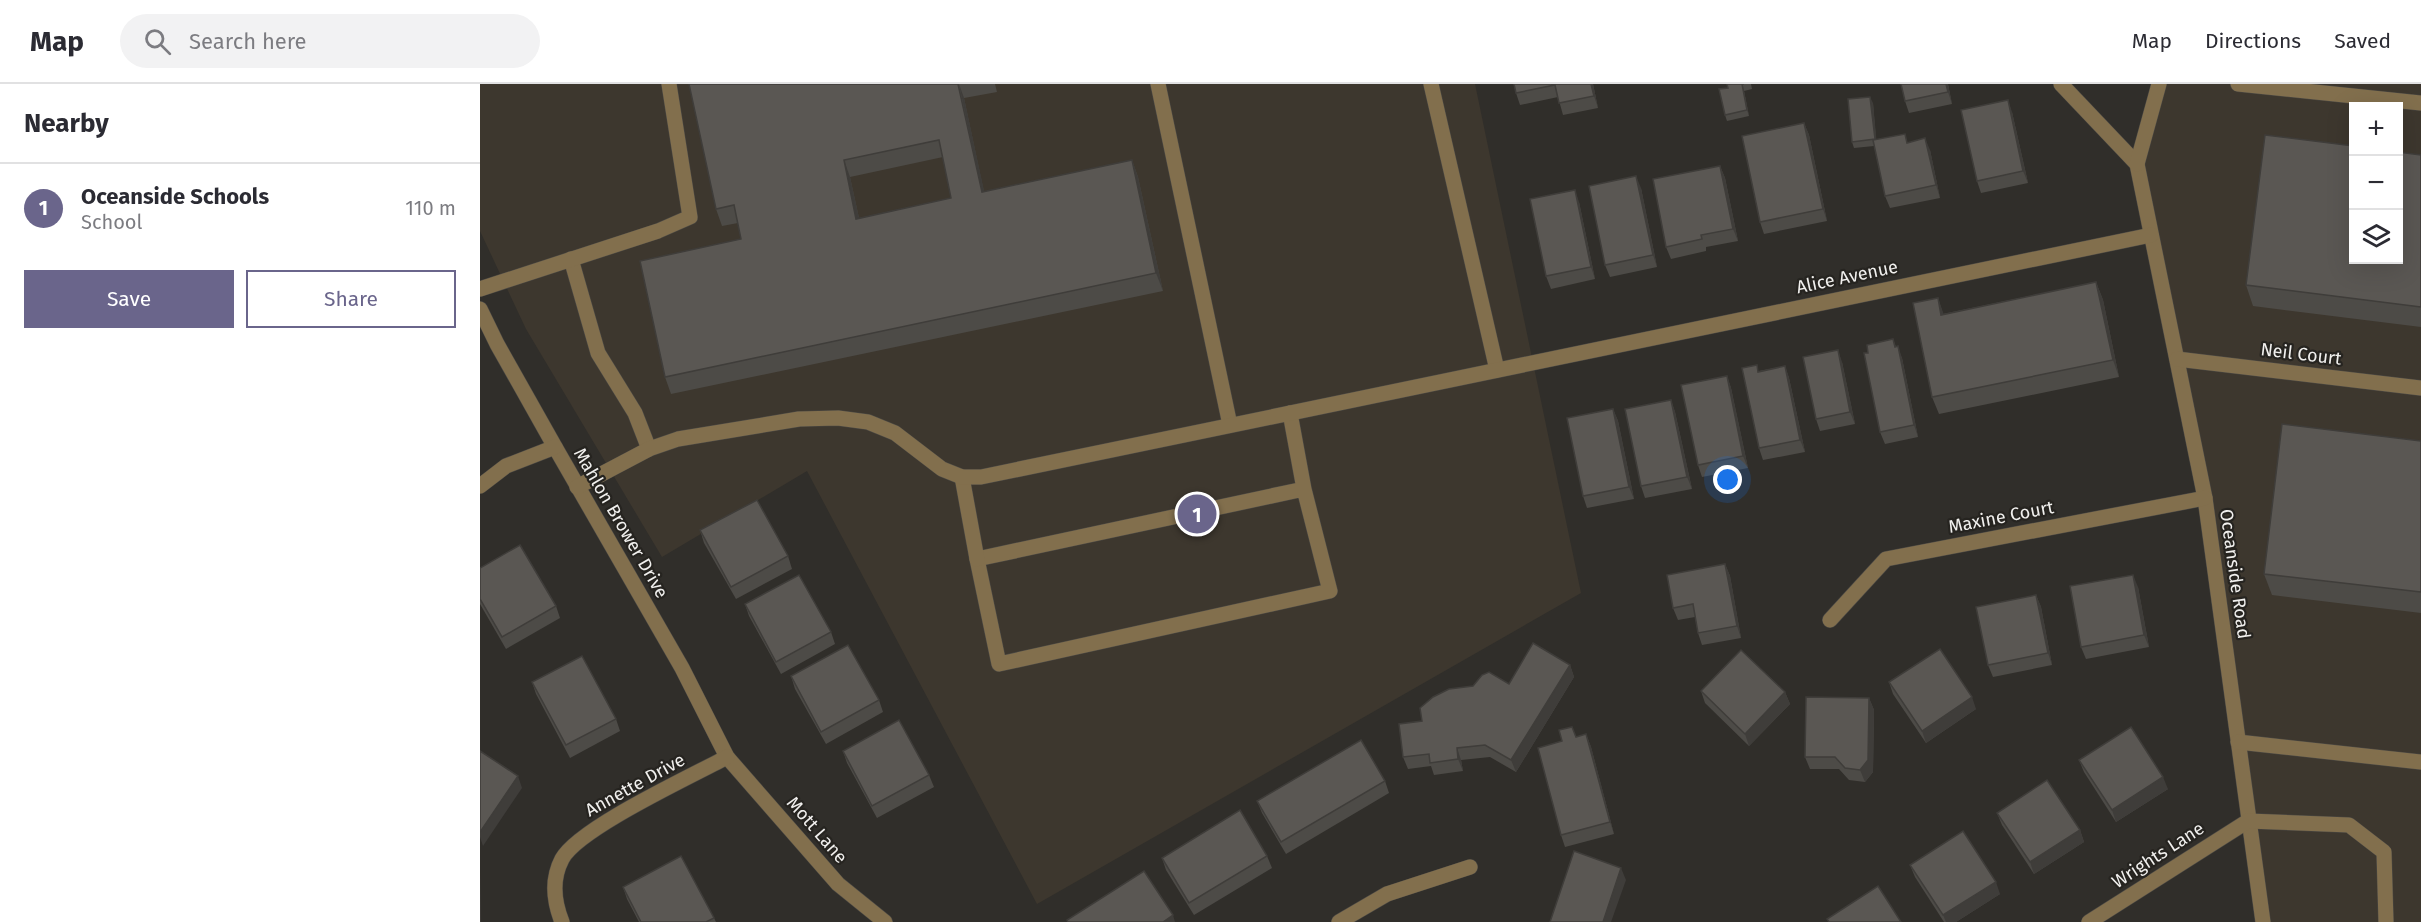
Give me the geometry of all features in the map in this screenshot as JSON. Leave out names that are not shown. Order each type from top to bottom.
[{"type":"street","points":[[480,289],[658,231],[690,217],[669,84]]},
{"type":"street","points":[[1158,84],[1230,425]]},
{"type":"street","points":[[1431,84],[1497,370]]},
{"type":"street","points":[[2061,84],[2137,164]]},
{"type":"street","points":[[2137,164],[2159,84]]},
{"type":"street","points":[[2238,84],[2421,103]]},
{"type":"street","name":"Oceanside Road","points":[[2137,164],[2205,498],[2263,922]]},
{"type":"street","name":"Alice Avenue","points":[[962,477],[1002,474],[2151,235]]},
{"type":"street","points":[[571,259],[598,353],[635,413],[649,449]]},
{"type":"street","name":"Mahlon Brower Drive","points":[[480,309],[497,344],[577,487],[682,668],[727,757]]},
{"type":"street","name":"Neil Court","points":[[2176,359],[2421,388]]},
{"type":"street","points":[[577,487],[649,449],[678,439],[799,419],[838,418],[868,422],[895,433],[942,469],[962,477],[999,664],[1330,591],[1304,489],[1290,413]]},
{"type":"street","points":[[480,486],[506,466],[555,447]]},
{"type":"street","points":[[977,559],[1304,489]]},
{"type":"street","name":"Maxine Court","points":[[1830,620],[1886,559],[2205,498]]},
{"type":"street","points":[[2238,742],[2421,762]]},
{"type":"street","name":"Annette Drive","points":[[562,922],[556,906],[554,887],[562,858],[593,829],[727,757]]},
{"type":"street","name":"Mott Lane","points":[[727,757],[838,884],[885,922]]},
{"type":"street","points":[[2248,821],[2349,825],[2385,852],[2386,922]]},
{"type":"street","name":"Wrights Lane","points":[[2090,922],[2248,821]]},
{"type":"street","points":[[1339,922],[1387,894],[1470,867]]},
{"type":"shaded area","points":[[480,84],[1475,84],[1581,593],[1037,904],[807,471],[662,557],[526,329],[480,231]]},
{"type":"shaded area","points":[[2155,84],[2421,84],[2421,922],[2268,922],[2236,697],[2136,153]]},
{"type":"building","points":[[689,84],[958,84],[982,192],[1132,160],[1156,273],[665,377],[640,261],[741,239],[734,205],[716,209]],"holes":[[[939,140],[951,198],[856,219],[844,160]]]},
{"type":"building","points":[[1514,84],[1591,84],[1594,96],[1559,103],[1555,85],[1516,93]]},
{"type":"building","points":[[1727,84],[1742,84],[1747,110],[1725,115],[1719,89],[1728,88]]},
{"type":"building","points":[[1901,84],[1946,84],[1948,92],[1905,101]]},
{"type":"building","points":[[1870,97],[1875,139],[1852,142],[1848,99]]},
{"type":"building","points":[[2008,100],[2023,171],[1977,181],[1961,110]]},
{"type":"building","points":[[1804,123],[1823,209],[1760,222],[1742,136]]},
{"type":"building","points":[[1905,134],[1907,143],[1925,138],[1936,185],[1885,196],[1873,140]]},
{"type":"building","points":[[2265,135],[2349,145],[2349,264],[2403,264],[2403,153],[2421,155],[2421,307],[2246,285]]},
{"type":"building","points":[[1720,166],[1733,229],[1701,235],[1702,239],[1666,247],[1653,179]]},
{"type":"building","points":[[1636,176],[1653,255],[1605,265],[1589,186]]},
{"type":"building","points":[[1575,190],[1591,267],[1546,276],[1530,199]]},
{"type":"building","points":[[2096,282],[2113,360],[1932,397],[1913,303],[1938,298],[1941,315]]},
{"type":"building","points":[[1893,339],[1895,347],[1898,346],[1914,425],[1880,432],[1864,353],[1868,353],[1867,345]]},
{"type":"building","points":[[1838,350],[1850,412],[1816,419],[1803,357]]},
{"type":"building","points":[[1757,365],[1758,372],[1785,366],[1800,440],[1759,448],[1742,368]]},
{"type":"building","points":[[1727,376],[1743,456],[1698,465],[1681,385]]},
{"type":"building","points":[[1671,400],[1687,477],[1641,486],[1625,409]]},
{"type":"building","points":[[1613,409],[1629,487],[1583,496],[1567,418]]},
{"type":"building","points":[[2282,424],[2421,441],[2421,592],[2264,574]]},
{"type":"building","points":[[757,500],[788,556],[731,587],[700,530]]},
{"type":"building","points":[[520,545],[556,606],[502,637],[480,599],[480,568]]},
{"type":"building","points":[[1725,564],[1737,626],[1698,633],[1693,604],[1673,608],[1667,575]]},
{"type":"building","points":[[799,575],[831,632],[776,662],[745,604]]},
{"type":"building","points":[[2133,575],[2144,635],[2081,647],[2070,586]]},
{"type":"building","points":[[2036,595],[2048,653],[1988,665],[1976,607]]},
{"type":"building","points":[[1533,643],[1570,665],[1511,760],[1485,745],[1457,748],[1458,759],[1430,763],[1429,754],[1403,757],[1399,724],[1422,721],[1420,708],[1433,697],[1449,689],[1473,686],[1482,675],[1489,672],[1509,684]]},
{"type":"building","points":[[848,645],[879,700],[821,732],[791,676]]},
{"type":"building","points":[[1940,649],[1972,697],[1922,731],[1889,682]]},
{"type":"building","points":[[1741,650],[1785,692],[1745,734],[1701,691]]},
{"type":"building","points":[[582,656],[616,719],[566,745],[532,682]]},
{"type":"building","points":[[1806,697],[1869,698],[1868,760],[1860,770],[1845,768],[1835,757],[1805,757]]},
{"type":"building","points":[[899,720],[929,775],[872,806],[843,751]]},
{"type":"building","points":[[1572,727],[1576,737],[1586,734],[1610,822],[1561,835],[1538,748],[1562,741],[1559,730]]},
{"type":"building","points":[[2131,727],[2163,777],[2112,810],[2079,760]]},
{"type":"building","points":[[1361,740],[1385,781],[1281,842],[1257,801]]},
{"type":"building","points":[[480,751],[518,776],[480,832]]},
{"type":"building","points":[[2047,780],[2080,830],[2030,862],[1997,813]]},
{"type":"building","points":[[1240,810],[1267,856],[1189,903],[1162,858]]},
{"type":"building","points":[[1963,831],[1996,882],[1943,915],[1910,865]]},
{"type":"building","points":[[1574,851],[1621,868],[1603,922],[1550,922]]},
{"type":"building","points":[[681,856],[714,918],[706,922],[641,922],[623,887]]},
{"type":"building","points":[[1144,871],[1173,915],[1163,922],[1068,922],[1067,920]]},
{"type":"building","points":[[1878,886],[1901,922],[1829,922],[1827,919]]},
{"type":"place","name":"Oceanside Schools","points":[[1197,514]]}]
